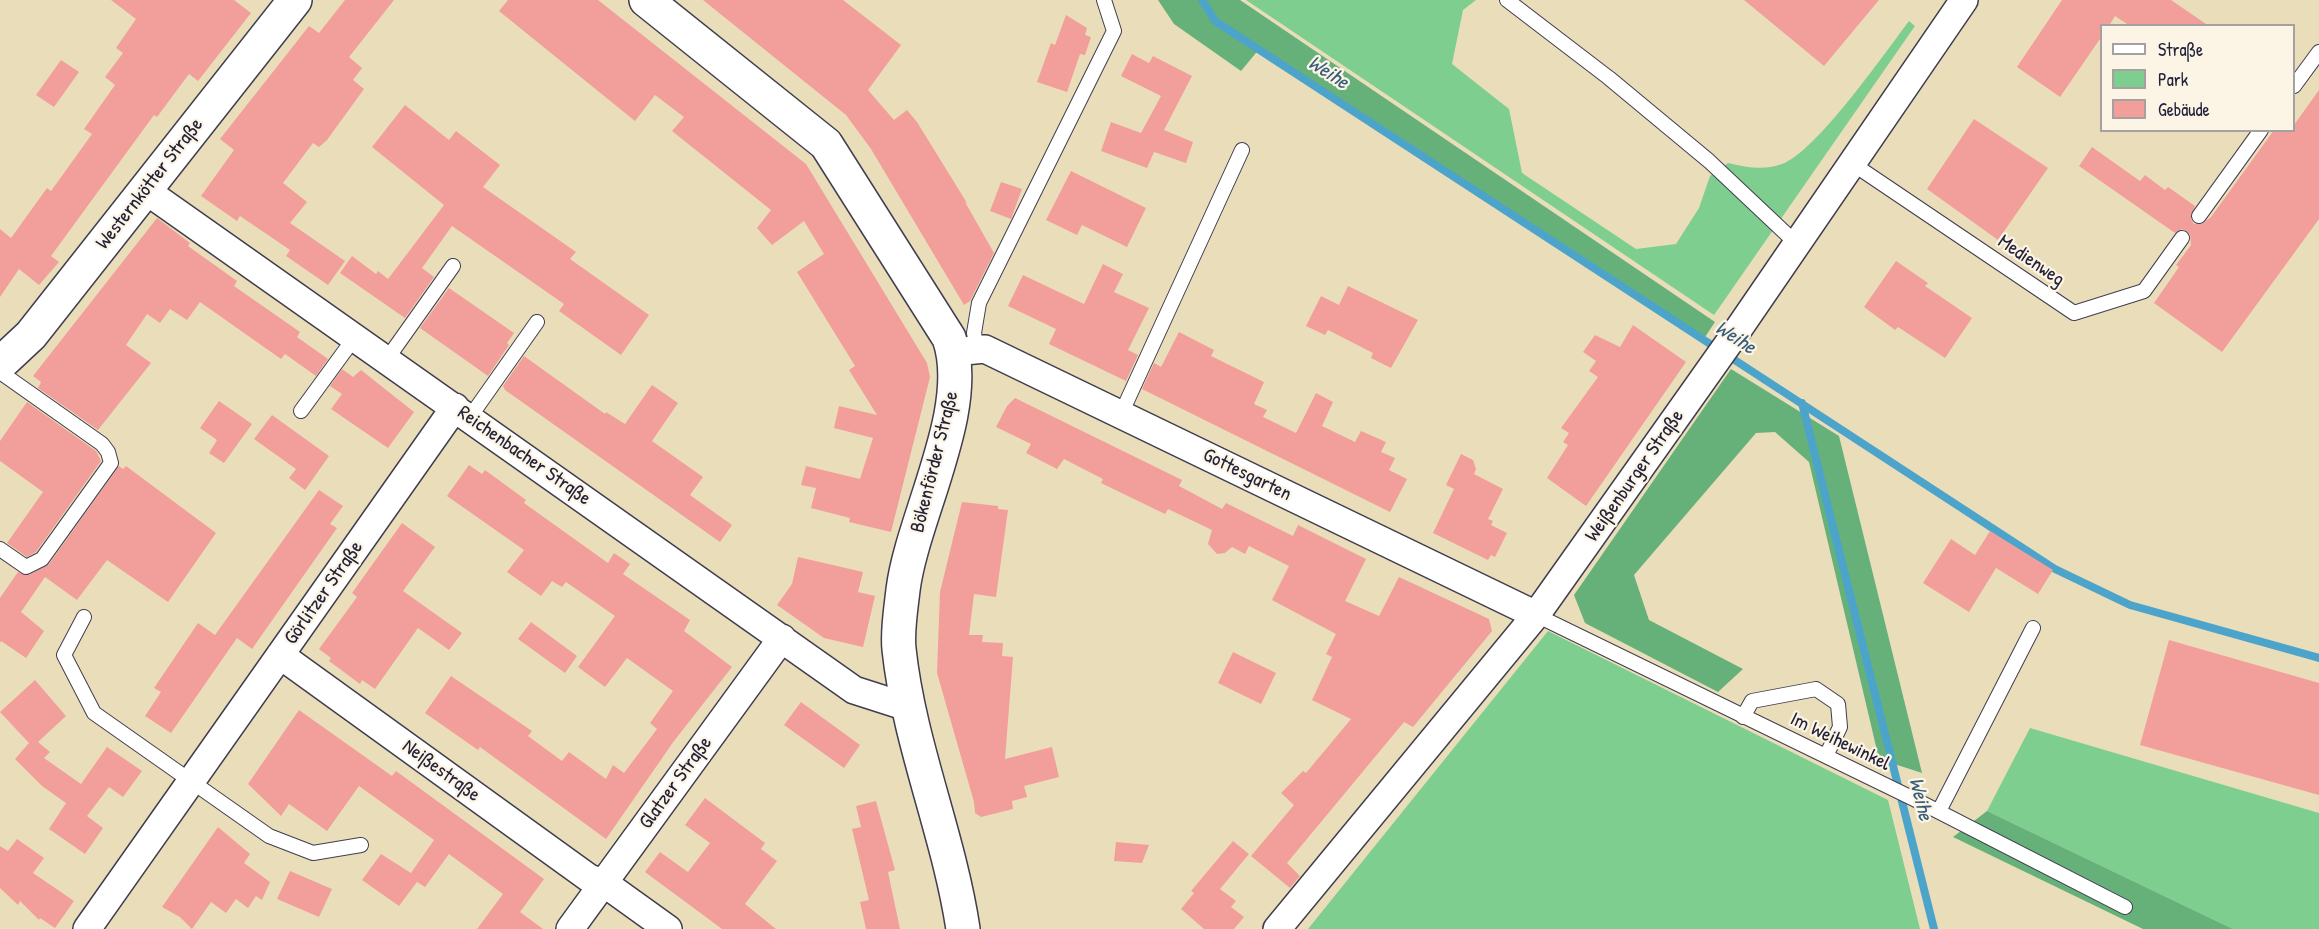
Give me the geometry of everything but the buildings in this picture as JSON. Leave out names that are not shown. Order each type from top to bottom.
[{"type":"street","name":"Westernkötter Straße","points":[[0,364],[31,335],[295,0]]},
{"type":"street","name":"Bökenförder Straße","points":[[646,0],[826,144],[949,338],[965,351],[956,376],[951,411],[903,588],[899,648],[910,708],[963,929]]},
{"type":"street","name":"Weißenburger Straße","points":[[1277,929],[1536,615],[1733,337],[1964,0]]},
{"type":"street","name":"Reichenbacher Straße","points":[[145,190],[463,412],[854,690],[910,708]]},
{"type":"street","name":"Gottesgarten","points":[[965,351],[985,349],[1536,615]]},
{"type":"street","name":"Görlitzer Straße","points":[[87,929],[280,655],[463,412]]},
{"type":"street","name":"Glatzer Straße","points":[[570,929],[782,638]]},
{"type":"street","name":"Neißestraße","points":[[280,655],[589,878],[603,883],[668,929]]},
{"type":"lane","points":[[965,351],[974,333],[979,303],[1114,31],[1104,0]]},
{"type":"lane","points":[[1507,0],[1609,78],[1709,161],[1797,243]]},
{"type":"lane","points":[[2295,85],[2319,52]]},
{"type":"lane","points":[[2199,216],[2260,132]]},
{"type":"lane","points":[[1121,414],[1242,150]]},
{"type":"lane","name":"Medienweg","points":[[1853,164],[2074,312],[2144,291],[2182,238]]},
{"type":"lane","points":[[387,359],[453,266]]},
{"type":"lane","points":[[463,412],[537,322]]},
{"type":"lane","points":[[301,411],[355,336]]},
{"type":"lane","points":[[0,372],[102,444],[108,452],[111,463],[42,559],[26,567],[0,549]]},
{"type":"lane","name":"Im Weihewinkel","points":[[1536,615],[1939,811],[2125,907]]},
{"type":"lane","points":[[84,617],[64,655],[94,714],[193,780],[269,836],[313,853],[361,845]]},
{"type":"lane","points":[[1939,811],[2033,628]]},
{"type":"lane","points":[[1743,717],[1752,701],[1816,689],[1838,704],[1840,728],[1826,756]]},
{"type":"green space","points":[[1158,0],[1240,0],[1715,322],[1705,337],[1260,48],[1241,71],[1174,24]]},
{"type":"green space","points":[[1246,0],[1476,0],[1463,10],[1452,64],[1509,109],[1522,173],[1636,249],[1676,244],[1699,208],[1710,176],[1728,163],[1761,168],[1782,164],[1796,156],[1831,122],[1909,21],[1915,26],[1714,315]]},
{"type":"green space","points":[[1731,369],[1839,436],[1922,773],[1879,759],[1809,462],[1775,432],[1756,433],[1634,575],[1649,620],[1743,669],[1718,692],[1585,623],[1574,595]]},
{"type":"green space","points":[[1548,631],[1888,800],[1920,929],[1308,929]]},
{"type":"green space","points":[[2030,728],[2319,813],[2319,929],[2233,929],[1987,811]]},
{"type":"green space","points":[[1987,811],[2233,929],[2143,929],[1953,837]]},
{"type":"waterway","name":"Weihe","points":[[1202,0],[1215,21],[2055,569],[2130,605],[2319,658]]},
{"type":"waterway","name":"Weihe","points":[[1802,403],[1934,929]]}]
